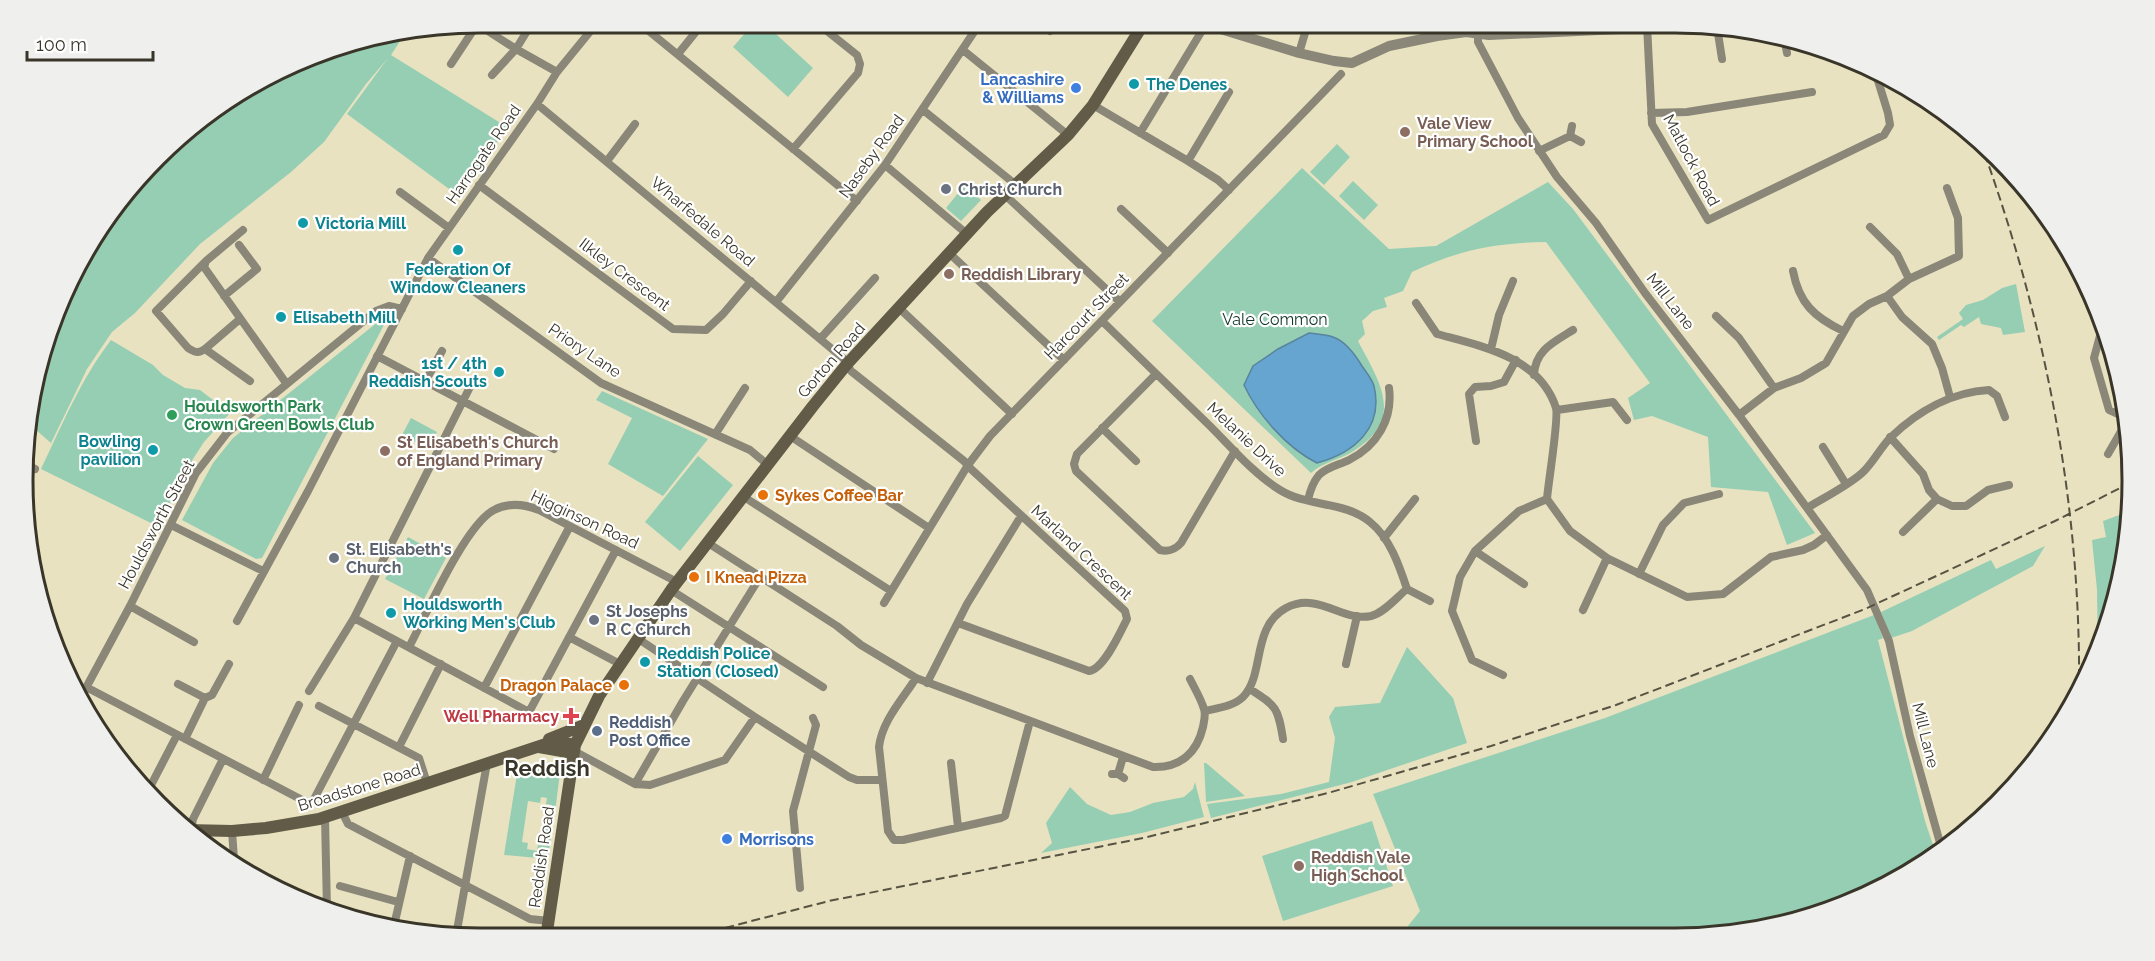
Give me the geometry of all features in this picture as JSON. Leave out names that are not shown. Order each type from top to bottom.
[{"type":"main road","name":"Gorton Road","points":[[574,750],[599,696],[637,638],[674,586],[790,436],[847,364],[949,253],[1015,184],[1054,151],[1068,135],[1093,105],[1137,33]]},
{"type":"main road","points":[[535,747],[557,735],[584,725]]},
{"type":"main road","name":"Broadstone Road","points":[[202,831],[266,828],[325,818],[555,741],[574,750]]},
{"type":"main road","name":"Reddish Road","points":[[548,928],[574,750]]},
{"type":"street","points":[[451,64],[470,33]]},
{"type":"street","points":[[492,33],[557,72]]},
{"type":"street","points":[[492,75],[516,49],[525,33]]},
{"type":"street","name":"Harrogate Road","points":[[237,621],[308,491],[428,258],[537,104],[557,72],[588,33]]},
{"type":"street","points":[[652,33],[857,201]]},
{"type":"street","points":[[678,54],[695,33]]},
{"type":"street","points":[[793,149],[858,73],[860,64],[857,56],[830,33]]},
{"type":"street","name":"Naseby Road","points":[[776,302],[885,165],[973,33]]},
{"type":"street","points":[[1140,133],[1197,33]]},
{"type":"street","points":[[1244,33],[1299,53],[1352,63],[1389,46],[1459,33]]},
{"type":"street","points":[[1299,53],[1305,33]]},
{"type":"street","points":[[1472,33],[1549,33]]},
{"type":"street","name":"Matlock Road","points":[[1649,33],[1652,124],[1708,220],[1884,135],[1890,125],[1879,83]]},
{"type":"street","name":"Mill Lane","points":[[1478,34],[1478,42],[1518,118],[1557,177],[1596,223],[1645,293],[1739,415],[1867,590],[1889,641],[1910,736],[1940,841]]},
{"type":"street","points":[[1718,35],[1722,59]]},
{"type":"street","points":[[1786,47],[1787,53]]},
{"type":"street","points":[[963,50],[1068,135]]},
{"type":"street","name":"Harcourt Street","points":[[884,603],[968,465],[990,436],[1341,74]]},
{"type":"street","points":[[1188,161],[1229,92]]},
{"type":"street","points":[[1651,113],[1687,112],[1812,92]]},
{"type":"street","name":"Wharfedale Road","points":[[537,104],[751,281],[844,359],[847,364]]},
{"type":"street","points":[[1093,105],[1188,161],[1218,180],[1229,190]]},
{"type":"street","points":[[923,110],[1015,184]]},
{"type":"street","points":[[607,161],[635,124]]},
{"type":"street","points":[[1570,136],[1572,126]]},
{"type":"street","points":[[1539,151],[1570,136]]},
{"type":"street","points":[[1570,136],[1581,142]]},
{"type":"street","points":[[885,165],[967,234]]},
{"type":"street","name":"Ilkley Crescent","points":[[479,185],[673,329],[706,330],[751,281]]},
{"type":"street","points":[[1739,415],[1774,388],[1801,378],[1826,363],[1853,316],[1869,304],[1887,296],[1909,279],[1959,256],[1959,218],[1947,188]]},
{"type":"street","points":[[400,192],[449,228]]},
{"type":"street","points":[[1005,195],[1120,302]]},
{"type":"street","points":[[1121,209],[1168,253]]},
{"type":"street","points":[[1870,227],[1897,254],[1909,279]]},
{"type":"street","points":[[240,319],[205,349],[195,352],[188,348],[156,311],[206,261],[243,230]]},
{"type":"street","points":[[224,296],[257,269],[239,245]]},
{"type":"street","points":[[949,253],[1064,360]]},
{"type":"street","name":"Priory Lane","points":[[428,258],[601,382],[716,433],[750,450],[768,465]]},
{"type":"street","points":[[206,261],[204,267],[286,383]]},
{"type":"street","points":[[1793,271],[1802,299],[1811,312],[1843,331]]},
{"type":"street","points":[[820,339],[874,278]]},
{"type":"street","points":[[1491,349],[1499,315],[1513,281]]},
{"type":"street","points":[[1887,296],[1902,317],[1932,344],[1950,397]]},
{"type":"street","points":[[1416,303],[1437,334],[1491,349],[1516,360],[1545,388],[1557,410],[1547,499],[1570,531],[1607,558],[1687,597],[1723,594],[1771,557],[1803,550],[1827,535]]},
{"type":"street","name":"Houldsworth Street","points":[[86,687],[130,606],[196,473],[227,433],[376,311],[389,306],[402,309]]},
{"type":"street","points":[[899,308],[1012,414]]},
{"type":"street","points":[[1716,316],[1739,338],[1774,388]]},
{"type":"street","name":"Melanie Drive","points":[[1102,321],[1235,451],[1279,489],[1292,497],[1348,510],[1370,521],[1384,538],[1397,561],[1407,589]]},
{"type":"street","points":[[1534,375],[1534,364],[1543,350],[1573,330]]},
{"type":"street","points":[[2099,340],[2094,358],[2109,410],[2117,414]]},
{"type":"street","points":[[205,349],[250,381]]},
{"type":"street","points":[[425,382],[442,351]]},
{"type":"street","points":[[377,356],[554,449]]},
{"type":"street","points":[[1476,441],[1469,394],[1476,387],[1504,382],[1516,360]]},
{"type":"street","name":"Marland Crescent","points":[[847,364],[851,371],[968,465],[1125,612],[1127,619],[1102,663],[1096,670],[1089,671],[958,623]]},
{"type":"street","points":[[1156,374],[1077,454],[1074,462],[1075,467],[1139,530],[1163,551],[1175,549],[1181,543],[1235,451]]},
{"type":"street","points":[[309,691],[354,618],[472,383]]},
{"type":"street","points":[[716,433],[745,388]]},
{"type":"street","points":[[1308,500],[1322,472],[1349,460],[1376,439],[1390,412],[1389,388]]},
{"type":"street","points":[[1807,508],[1863,473],[1890,438],[1923,412],[1950,397],[1972,391],[1989,390],[1997,396],[2005,417]]},
{"type":"street","points":[[1557,410],[1613,402],[1627,420]]},
{"type":"street","points":[[1102,428],[1136,461]]},
{"type":"street","points":[[2108,454],[2119,432]]},
{"type":"street","points":[[790,436],[929,528]]},
{"type":"street","points":[[1890,438],[1923,474],[1929,490],[1937,499],[1952,506],[1966,507],[1988,490],[2008,485]]},
{"type":"street","points":[[1823,447],[1846,484]]},
{"type":"street","points":[[1639,574],[1663,525],[1684,503],[1719,494]]},
{"type":"street","points":[[744,497],[891,591]]},
{"type":"street","points":[[1384,538],[1415,499]]},
{"type":"street","points":[[1503,675],[1472,660],[1452,611],[1460,578],[1475,550],[1519,511],[1547,499]]},
{"type":"street","points":[[1903,532],[1937,499]]},
{"type":"street","name":"Higginson Road","points":[[409,647],[471,532],[488,514],[506,506],[521,504],[532,507],[616,550],[674,586],[729,627],[823,687]]},
{"type":"street","points":[[927,683],[958,623],[1021,516]]},
{"type":"street","points":[[171,525],[263,571]]},
{"type":"street","points":[[484,688],[570,526]]},
{"type":"street","points":[[708,543],[837,626],[861,645],[916,678],[1153,767],[1177,764],[1194,750],[1201,734],[1205,711],[1190,679]]},
{"type":"street","points":[[354,618],[529,712],[616,550]]},
{"type":"street","points":[[1475,550],[1524,584]]},
{"type":"street","points":[[1583,610],[1607,558]]},
{"type":"street","points":[[635,784],[760,577]]},
{"type":"street","points":[[1205,711],[1235,703],[1250,688],[1262,640],[1281,611],[1303,603],[1315,603],[1357,616],[1372,616],[1407,589],[1430,601]]},
{"type":"street","points":[[130,606],[194,642]]},
{"type":"street","points":[[1346,664],[1357,616]]},
{"type":"street","points":[[569,637],[620,664]]},
{"type":"street","points":[[637,638],[849,777],[857,780],[882,780]]},
{"type":"street","points":[[86,687],[306,802],[313,801],[397,641]]},
{"type":"street","points":[[152,784],[205,698],[212,695],[229,664]]},
{"type":"street","points":[[399,747],[441,664]]},
{"type":"street","points":[[916,678],[885,724],[880,736],[879,747],[888,831],[894,840],[903,840],[1005,816],[1030,721]]},
{"type":"street","points":[[178,684],[205,698]]},
{"type":"street","points":[[1250,688],[1273,704],[1280,719],[1283,739]]},
{"type":"street","points":[[263,780],[299,705]]},
{"type":"street","points":[[319,706],[419,758],[427,783]]},
{"type":"street","points":[[574,750],[635,784],[650,785],[725,760],[755,717]]},
{"type":"street","points":[[800,888],[794,811],[816,726],[813,718]]},
{"type":"street","points":[[1118,775],[1123,757]]},
{"type":"street","points":[[191,822],[223,759]]},
{"type":"street","points":[[458,927],[487,763]]},
{"type":"street","points":[[951,763],[958,827]]},
{"type":"street","points":[[342,812],[348,824],[530,919],[549,921]]},
{"type":"street","points":[[325,818],[327,900]]},
{"type":"street","points":[[232,831],[234,854]]},
{"type":"street","points":[[395,919],[410,856]]},
{"type":"street","points":[[340,886],[398,902]]},
{"type":"green space","points":[[745,33],[775,33],[813,68],[788,97],[733,47]]},
{"type":"green space","points":[[400,41],[391,55],[507,127],[460,197],[347,114],[388,58],[324,142],[291,172],[200,244],[135,313],[112,332],[87,369],[51,443],[36,430],[48,365],[67,309],[93,257],[125,208],[144,185],[185,144],[232,108],[309,67],[365,48]]},
{"type":"green space","points":[[1337,144],[1350,157],[1324,185],[1310,172]]},
{"type":"green space","name":"Vale Common","points":[[1302,168],[1389,249],[1436,246],[1548,182],[1573,209],[1815,533],[1787,545],[1768,492],[1711,487],[1708,437],[1652,416],[1634,420],[1628,398],[1650,383],[1546,242],[1493,246],[1445,258],[1412,272],[1403,291],[1384,298],[1387,307],[1373,311],[1362,321],[1365,334],[1358,341],[1374,371],[1384,400],[1379,427],[1369,439],[1352,452],[1311,473],[1152,321]]},
{"type":"green space","points":[[1353,181],[1378,205],[1364,220],[1339,196]]},
{"type":"green space","points":[[964,186],[981,200],[961,221],[946,208]]},
{"type":"green space","points":[[2016,284],[2025,332],[2003,335],[2001,328],[1981,324],[1979,317],[1964,327],[1961,325],[1939,340],[1937,337],[1963,319],[1959,313],[1966,305],[1983,300],[2002,288]]},
{"type":"green space","points":[[384,317],[386,321],[262,558],[256,559],[182,520],[213,463],[233,438]]},
{"type":"green space","points":[[111,340],[153,365],[163,375],[185,388],[200,390],[230,413],[204,442],[193,459],[157,526],[41,469],[81,386]]},
{"type":"green space","points":[[602,391],[708,439],[663,496],[608,464],[632,418],[596,400]]},
{"type":"green space","points":[[411,418],[437,432],[428,449],[402,435]]},
{"type":"green space","points":[[698,456],[733,485],[680,551],[645,522]]},
{"type":"green space","points":[[2121,515],[2113,568],[2098,625],[2092,540],[2106,537],[2103,521]]},
{"type":"green space","points":[[408,537],[446,558],[424,599],[385,579]]},
{"type":"green space","points":[[2045,546],[2033,566],[1912,631],[1891,638],[1881,612],[1991,560],[1996,569]]},
{"type":"green space","points":[[1874,615],[1883,638],[1878,640],[1933,846],[1898,868],[1846,894],[1790,913],[1733,924],[1675,928],[1406,928],[1420,911],[1373,794],[1605,718]]},
{"type":"green space","points":[[1407,647],[1453,698],[1467,743],[1352,782],[1211,818],[1207,804],[1281,794],[1329,782],[1335,738],[1329,717],[1335,707],[1380,703]]},
{"type":"green space","points":[[1204,763],[1206,763],[1245,796],[1206,802]]},
{"type":"green space","points":[[539,767],[539,771],[560,773],[554,820],[544,819],[545,815],[551,816],[552,805],[546,804],[547,798],[541,797],[540,803],[528,801],[522,842],[528,843],[527,849],[537,851],[538,845],[546,846],[548,832],[542,831],[543,827],[552,828],[548,859],[504,855],[517,774]]},
{"type":"green space","points":[[1195,782],[1204,817],[1142,833],[1041,853],[1052,843],[1046,823],[1070,787],[1087,804],[1111,815],[1184,797],[1193,789]]},
{"type":"green space","points":[[1372,821],[1393,886],[1283,921],[1262,856]]},
{"type":"water","points":[[1309,333],[1330,336],[1346,345],[1372,381],[1376,401],[1375,414],[1363,436],[1343,453],[1317,463],[1295,449],[1274,430],[1257,408],[1244,385],[1253,366],[1278,349]]},
{"type":"railway","points":[[1987,160],[2023,274],[2054,410],[2073,549],[2079,672]]},
{"type":"railway","points":[[725,928],[829,901],[1143,838],[1328,793],[1491,746],[1616,705],[1865,609],[2055,521],[2122,487]]},
{"type":"place","name":"The Denes","points":[[1134,84]]},
{"type":"place","name":"Lancashire & Williams","points":[[1076,88]]},
{"type":"place","name":"Vale View Primary School","points":[[1405,132]]},
{"type":"place","name":"Christ Church","points":[[946,189]]},
{"type":"place","name":"Victoria Mill","points":[[303,223]]},
{"type":"place","name":"Federation Of Window Cleaners","points":[[458,250]]},
{"type":"place","name":"Reddish Library","points":[[949,274]]},
{"type":"place","name":"Elisabeth Mill","points":[[281,317]]},
{"type":"place","name":"1st / 4th Reddish Scouts","points":[[499,372]]},
{"type":"place","name":"Houldsworth Park Crown Green Bowls Club","points":[[172,415]]},
{"type":"place","name":"Bowling pavilion","points":[[153,450]]},
{"type":"place","name":"St Elisabeth's Church of England Primary","points":[[385,451]]},
{"type":"place","name":"Sykes Coffee Bar","points":[[763,495]]},
{"type":"place","name":"St. Elisabeth's Church","points":[[334,558]]},
{"type":"place","name":"I Knead Pizza","points":[[694,577]]},
{"type":"place","name":"Houldsworth Working Men's Club","points":[[391,613]]},
{"type":"place","name":"St Josephs R C Church","points":[[594,620]]},
{"type":"place","name":"Reddish Police Station (Closed)","points":[[645,662]]},
{"type":"place","name":"Dragon Palace","points":[[624,685]]},
{"type":"place","name":"Well Pharmacy","points":[[571,716]]},
{"type":"place","name":"Reddish Post Office","points":[[597,731]]},
{"type":"place","name":"Morrisons","points":[[727,839]]},
{"type":"place","name":"Reddish Vale High School","points":[[1299,866]]},
{"type":"district","name":"Reddish","points":[[547,768]]}]
